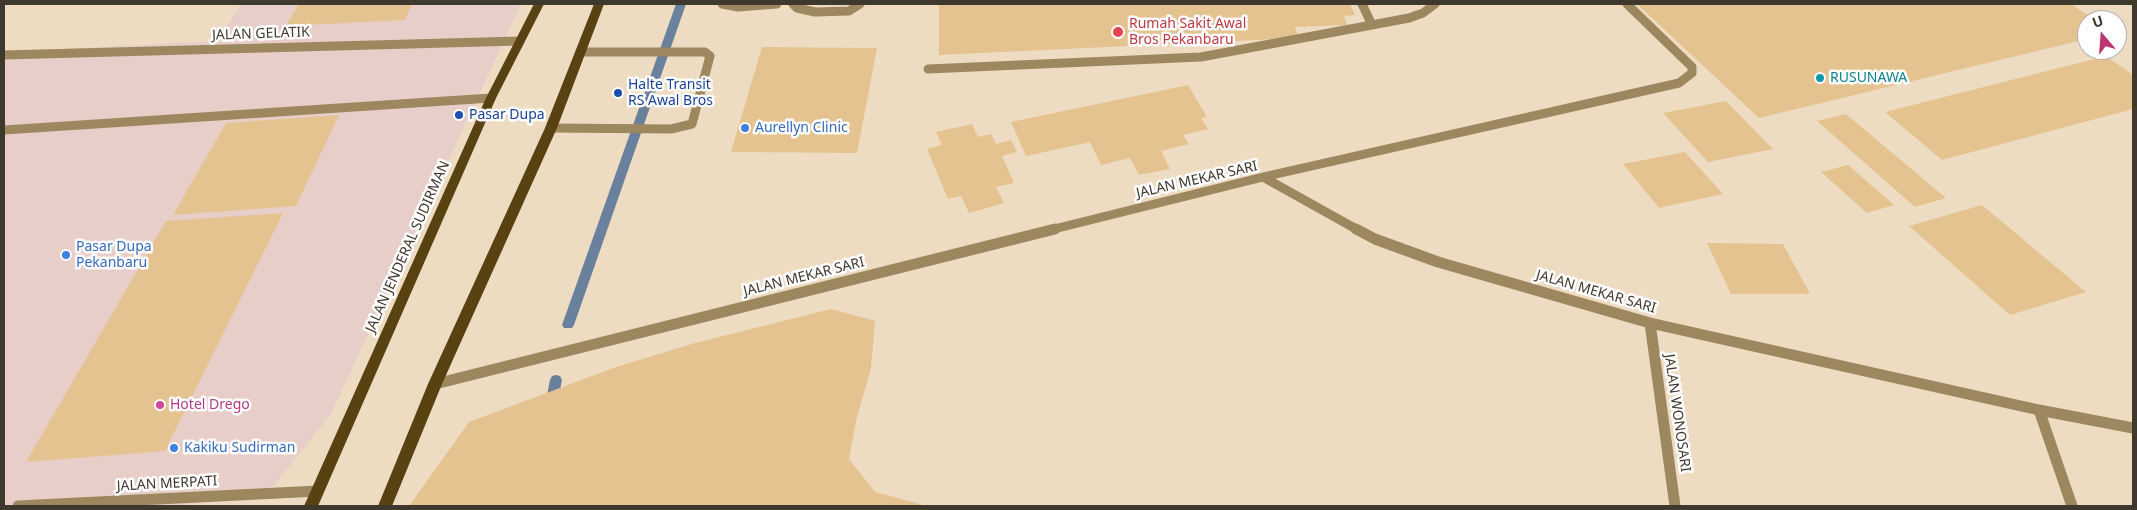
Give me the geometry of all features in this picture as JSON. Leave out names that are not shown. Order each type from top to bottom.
[{"type":"main road","name":"JALAN JENDERAL SUDIRMAN","points":[[311,506],[491,98],[539,4]]},
{"type":"main road","points":[[384,506],[435,384],[551,128],[599,4]]},
{"type":"street","points":[[722,4],[738,7],[777,4]]},
{"type":"street","points":[[792,4],[797,8],[815,12],[849,11],[860,4]]},
{"type":"street","points":[[1362,4],[1372,25]]},
{"type":"street","points":[[928,69],[1201,57],[1372,25],[1423,13],[1436,6],[1435,4]]},
{"type":"street","points":[[1263,177],[1680,83],[1692,73],[1692,67],[1627,4]]},
{"type":"street","name":"JALAN GELATIK","points":[[4,54],[520,41]]},
{"type":"street","points":[[551,128],[682,128],[692,124],[710,56],[705,52],[582,52]]},
{"type":"street","points":[[4,130],[491,98]]},
{"type":"street","name":"JALAN MEKAR SARI","points":[[435,384],[1263,177],[1315,208],[1404,251],[1650,323],[2039,410],[2133,428]]},
{"type":"street","name":"JALAN WONOSARI","points":[[1650,323],[1675,506]]},
{"type":"street","points":[[2039,410],[2072,506]]},
{"type":"street","name":"JALAN MERPATI","points":[[18,506],[318,491]]},
{"type":"shaded area","points":[[241,4],[521,4],[331,414],[264,498],[168,506],[4,506],[4,52],[217,41]]},
{"type":"building","points":[[299,4],[412,4],[405,20],[286,26]]},
{"type":"building","name":"Rumah Sakit Awal Bros Pekanbaru","points":[[939,4],[1350,4],[1355,15],[1344,16],[1347,25],[1295,27],[1298,38],[939,55]]},
{"type":"building","name":"RUSUNAWA","points":[[1637,4],[2071,4],[2080,10],[2077,10],[2077,41],[1759,118]]},
{"type":"building","points":[[762,47],[877,48],[857,153],[731,152]]},
{"type":"building","points":[[2090,60],[2112,60],[2133,75],[2133,109],[1942,160],[1885,112]]},
{"type":"building","points":[[1188,85],[1207,117],[1201,118],[1208,129],[1183,135],[1189,144],[1161,151],[1170,169],[1139,175],[1130,158],[1101,165],[1090,142],[1026,156],[1011,122]]},
{"type":"building","points":[[1726,101],[1773,149],[1708,162],[1663,113]]},
{"type":"building","points":[[1846,114],[1946,198],[1915,207],[1817,121]]},
{"type":"building","points":[[339,115],[296,206],[173,215],[226,123]]},
{"type":"building","points":[[972,124],[978,137],[991,134],[996,144],[1011,140],[1017,152],[1002,156],[1014,183],[996,187],[1004,203],[969,213],[961,196],[948,199],[927,149],[942,145],[936,132]]},
{"type":"building","points":[[1685,152],[1723,194],[1659,208],[1623,164]]},
{"type":"building","points":[[1848,165],[1894,205],[1867,213],[1821,172]]},
{"type":"building","points":[[1982,205],[2086,292],[2010,315],[1909,226]]},
{"type":"building","points":[[283,213],[165,451],[26,462],[166,221]]},
{"type":"building","points":[[1707,243],[1783,244],[1810,294],[1731,294]]},
{"type":"building","points":[[831,309],[875,321],[871,368],[856,421],[849,459],[875,492],[927,506],[409,506],[469,422],[616,367],[695,343]]},
{"type":"waterway","points":[[568,325],[681,4]]},
{"type":"waterway","points":[[551,405],[556,380]]},
{"type":"place","name":"Rumah Sakit Awal Bros Pekanbaru","points":[[1118,32]]},
{"type":"place","name":"RUSUNAWA","points":[[1820,78]]},
{"type":"place","name":"Halte Transit RS Awal Bros","points":[[618,93]]},
{"type":"place","name":"Pasar Dupa","points":[[459,115]]},
{"type":"place","name":"Aurellyn Clinic","points":[[745,128]]},
{"type":"place","name":"Pasar Dupa Pekanbaru","points":[[66,255]]},
{"type":"place","name":"Hotel Drego","points":[[160,405]]},
{"type":"place","name":"Kakiku Sudirman","points":[[174,448]]}]
